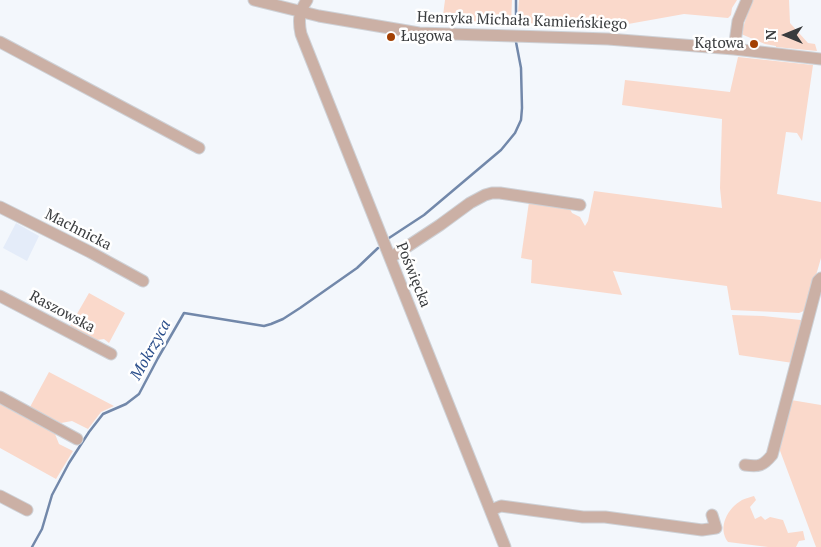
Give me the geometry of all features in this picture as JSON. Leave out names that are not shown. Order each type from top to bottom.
[{"type":"street","name":"Henryka Michała Kamieńskiego","points":[[254,0],[300,13],[419,33],[608,38],[821,59]]},
{"type":"street","points":[[300,13],[307,0]]},
{"type":"street","points":[[734,49],[738,21],[747,0]]},
{"type":"street","name":"Poświęcka","points":[[300,13],[299,25],[304,40],[505,547]]},
{"type":"street","points":[[0,42],[199,148]]},
{"type":"street","points":[[390,258],[484,195],[500,193],[580,205]]},
{"type":"street","name":"Machnicka","points":[[0,207],[143,281]]},
{"type":"street","points":[[745,465],[761,465],[766,463],[772,455],[818,281],[821,278]]},
{"type":"street","name":"Raszowska","points":[[0,296],[111,354]]},
{"type":"street","points":[[0,397],[77,438]]},
{"type":"street","points":[[0,496],[26,510]]},
{"type":"street","points":[[491,510],[501,506],[702,530],[716,528],[712,516]]},
{"type":"shaded area","points":[[445,0],[512,0],[511,24],[442,23]]},
{"type":"shaded area","points":[[519,0],[737,0],[728,18],[684,14],[601,27],[517,24]]},
{"type":"shaded area","points":[[752,0],[789,0],[790,23],[808,43],[815,44],[817,51],[776,47],[741,34]]},
{"type":"shaded area","points":[[738,57],[813,65],[802,141],[797,133],[786,132],[777,194],[821,202],[821,258],[806,310],[799,313],[731,310],[727,286],[613,271],[622,295],[531,283],[532,260],[521,258],[529,202],[569,207],[572,213],[580,217],[585,226],[588,221],[594,191],[722,208],[720,188],[722,119],[622,105],[625,80],[730,92]]},
{"type":"shaded area","points":[[16,223],[39,236],[27,261],[3,248]]},
{"type":"shaded area","points":[[89,293],[125,313],[109,343],[104,339],[97,340],[70,326]]},
{"type":"shaded area","points":[[732,315],[801,320],[804,325],[793,363],[739,355]]},
{"type":"shaded area","points":[[49,372],[114,406],[101,412],[88,429],[72,421],[61,423],[30,407]]},
{"type":"shaded area","points":[[791,400],[821,405],[821,547],[816,547],[779,448]]},
{"type":"shaded area","points":[[0,404],[55,434],[59,444],[73,451],[56,479],[0,448]]},
{"type":"shaded area","points":[[754,496],[756,500],[750,507],[755,519],[761,516],[765,520],[770,517],[783,520],[788,533],[803,531],[805,540],[799,541],[796,547],[768,547],[728,542],[724,530],[726,518],[737,503]]},
{"type":"waterway","name":"Mokrzyca","points":[[516,0],[516,26]]},
{"type":"waterway","name":"Mokrzyca","points":[[389,238],[424,215],[501,150],[515,133],[521,120],[522,108],[521,68],[516,42]]},
{"type":"waterway","name":"Mokrzyca","points":[[32,547],[42,529],[52,495],[69,463],[89,432],[103,414],[126,404],[139,394],[184,313],[264,326],[271,324],[300,308],[357,268],[378,248]]},
{"type":"place","name":"Ługowa","points":[[391,37]]},
{"type":"place","name":"Kątowa","points":[[754,44]]}]
